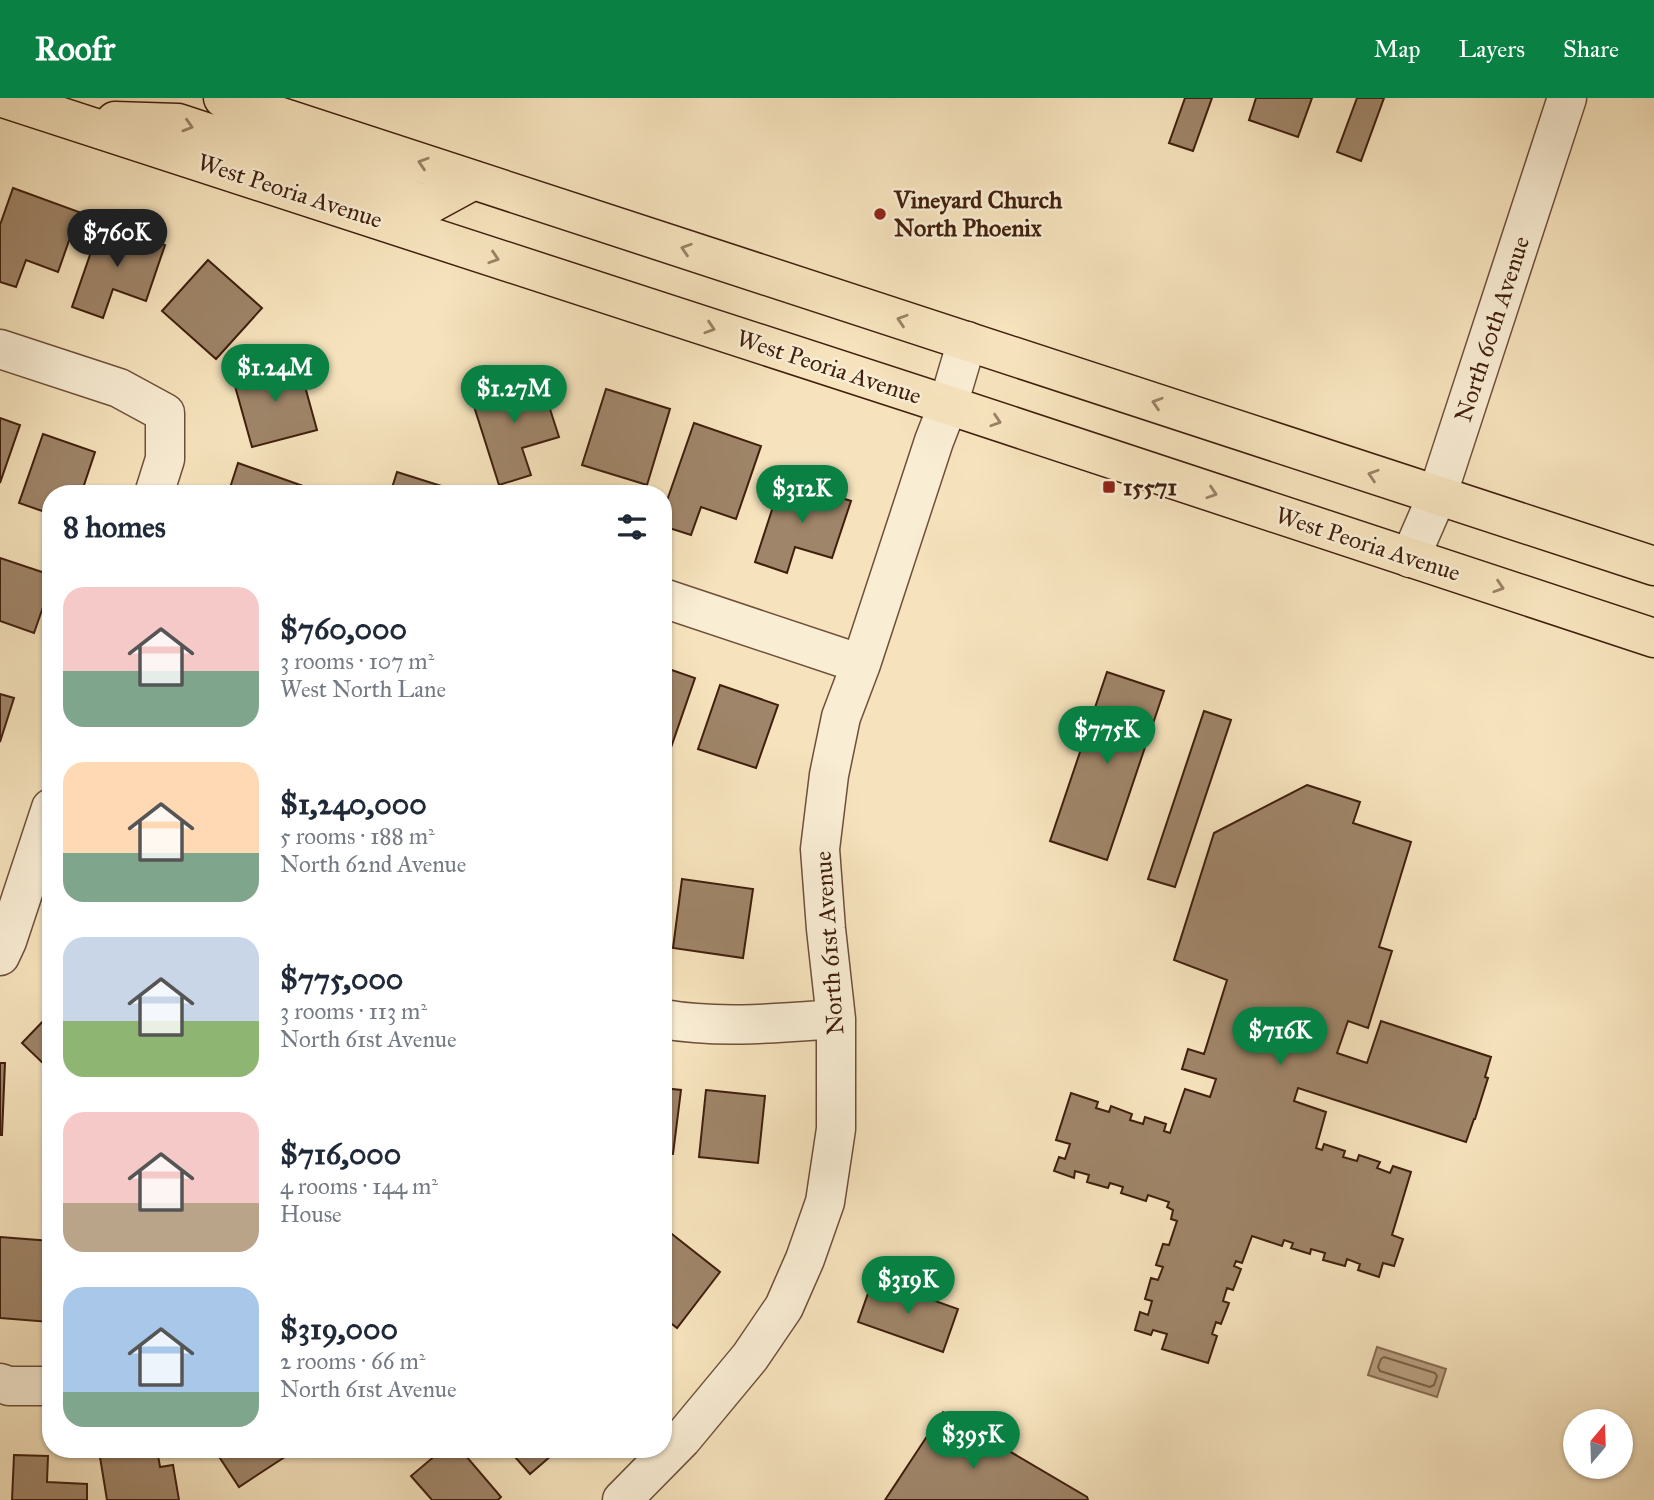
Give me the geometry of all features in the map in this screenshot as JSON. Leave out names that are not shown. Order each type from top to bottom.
[{"type":"main road","name":"West Peoria Avenue","points":[[3,98],[1654,638]]},
{"type":"main road","points":[[223,98],[1654,566]]},
{"type":"main road","points":[[71,120],[178,123],[428,205],[474,180]]},
{"type":"street","name":"North 60th Avenue","points":[[1410,558],[1437,496],[1567,98]]},
{"type":"street","name":"North 61st Avenue","points":[[672,1449],[750,1357],[784,1307],[805,1259],[825,1202],[836,1129],[836,1019],[820,849],[829,775],[841,717],[948,405],[967,341]]},
{"type":"street","points":[[0,349],[119,388],[165,413],[165,459],[157,485]]},
{"type":"street","points":[[672,600],[861,664]]},
{"type":"street","points":[[0,956],[42,835]]},
{"type":"street","points":[[672,1020],[700,1024],[778,1024],[836,1019]]},
{"type":"street","points":[[0,1383],[9,1386],[42,1386]]},
{"type":"street","name":"North 61st Avenue","points":[[622,1500],[663,1458]]},
{"type":"water","points":[[1377,1347],[1446,1369],[1437,1397],[1368,1375]]},
{"type":"building","points":[[1185,98],[1212,98],[1193,151],[1169,143]]},
{"type":"building","points":[[1256,98],[1312,98],[1298,137],[1249,120]]},
{"type":"building","points":[[1357,98],[1384,98],[1361,161],[1337,152]]},
{"type":"building","points":[[13,188],[79,212],[58,272],[26,260],[16,287],[0,282],[0,225]]},
{"type":"building","points":[[101,223],[165,245],[146,301],[113,289],[103,318],[72,307]]},
{"type":"building","points":[[208,260],[262,308],[216,359],[162,311]]},
{"type":"building","points":[[298,361],[317,430],[252,447],[233,379]]},
{"type":"building","points":[[539,375],[559,437],[522,448],[531,475],[499,485],[471,397]]},
{"type":"building","points":[[606,389],[670,409],[647,485],[582,465]]},
{"type":"building","points":[[0,418],[20,425],[0,483]]},
{"type":"building","points":[[694,423],[761,446],[736,519],[701,507],[691,535],[672,529],[672,486]]},
{"type":"building","points":[[43,434],[95,452],[84,485],[42,485],[42,511],[19,503]]},
{"type":"building","points":[[238,463],[300,485],[231,485]]},
{"type":"building","points":[[397,472],[438,485],[393,485]]},
{"type":"building","points":[[782,479],[851,501],[832,558],[795,547],[787,573],[755,562]]},
{"type":"building","points":[[0,558],[42,572],[42,610],[34,633],[0,621]]},
{"type":"building","points":[[672,670],[695,678],[672,745]]},
{"type":"building","points":[[1107,672],[1164,691],[1107,860],[1050,841]]},
{"type":"building","points":[[720,685],[778,705],[756,768],[698,749]]},
{"type":"building","points":[[0,694],[14,698],[0,742]]},
{"type":"building","points":[[1204,711],[1231,720],[1175,887],[1148,879]]},
{"type":"building","points":[[1307,785],[1360,802],[1353,823],[1411,842],[1379,947],[1392,951],[1368,1028],[1348,1021],[1337,1053],[1367,1063],[1381,1021],[1491,1057],[1485,1077],[1488,1078],[1466,1142],[1298,1088],[1294,1101],[1326,1112],[1316,1148],[1322,1150],[1324,1144],[1345,1151],[1343,1157],[1357,1161],[1359,1155],[1380,1162],[1377,1168],[1390,1173],[1393,1166],[1411,1172],[1392,1235],[1403,1239],[1394,1266],[1383,1263],[1379,1277],[1358,1270],[1360,1264],[1347,1259],[1345,1266],[1323,1260],[1325,1253],[1311,1249],[1310,1254],[1291,1248],[1293,1243],[1284,1240],[1282,1246],[1252,1236],[1242,1263],[1236,1261],[1234,1266],[1241,1269],[1233,1290],[1227,1288],[1223,1301],[1229,1303],[1221,1324],[1216,1322],[1212,1334],[1217,1336],[1208,1363],[1162,1349],[1167,1334],[1153,1330],[1151,1335],[1135,1330],[1140,1312],[1148,1315],[1152,1301],[1145,1299],[1151,1278],[1158,1280],[1163,1267],[1156,1265],[1163,1244],[1169,1245],[1177,1221],[1171,1219],[1173,1210],[1167,1207],[1169,1202],[1148,1195],[1146,1201],[1121,1193],[1123,1187],[1110,1183],[1108,1188],[1087,1182],[1089,1175],[1075,1171],[1074,1178],[1054,1171],[1059,1157],[1065,1159],[1070,1144],[1056,1140],[1071,1093],[1098,1102],[1096,1108],[1109,1112],[1111,1106],[1132,1114],[1130,1120],[1143,1124],[1145,1117],[1166,1124],[1164,1131],[1170,1133],[1185,1089],[1210,1097],[1216,1079],[1182,1069],[1188,1049],[1204,1054],[1227,980],[1174,960],[1214,833]]},
{"type":"building","points":[[682,879],[753,889],[743,958],[673,948]]},
{"type":"building","points":[[42,1022],[42,1062],[22,1043]]},
{"type":"building","points":[[0,1063],[5,1063],[2,1135],[0,1135]]},
{"type":"building","points":[[672,1089],[681,1090],[672,1154]]},
{"type":"building","points":[[706,1090],[765,1096],[758,1163],[699,1157]]},
{"type":"building","points":[[672,1234],[720,1272],[677,1328],[672,1324]]},
{"type":"building","points":[[0,1237],[42,1240],[42,1321],[0,1318]]},
{"type":"building","points":[[873,1279],[958,1309],[943,1352],[858,1322]]},
{"type":"building","points":[[943,1412],[1087,1497],[1088,1500],[885,1500]]},
{"type":"building","points":[[14,1455],[48,1458],[47,1482],[87,1484],[87,1500],[12,1500]]},
{"type":"building","points":[[100,1458],[158,1458],[160,1467],[173,1465],[179,1500],[107,1500]]},
{"type":"building","points":[[220,1458],[283,1458],[239,1487]]},
{"type":"building","points":[[432,1458],[468,1458],[501,1497],[498,1500],[432,1500],[411,1476]]},
{"type":"building","points":[[516,1458],[549,1458],[530,1474]]},
{"type":"place","name":"Vineyard Church North Phoenix","points":[[880,214]]},
{"type":"place","name":"15571","points":[[1109,487]]}]
